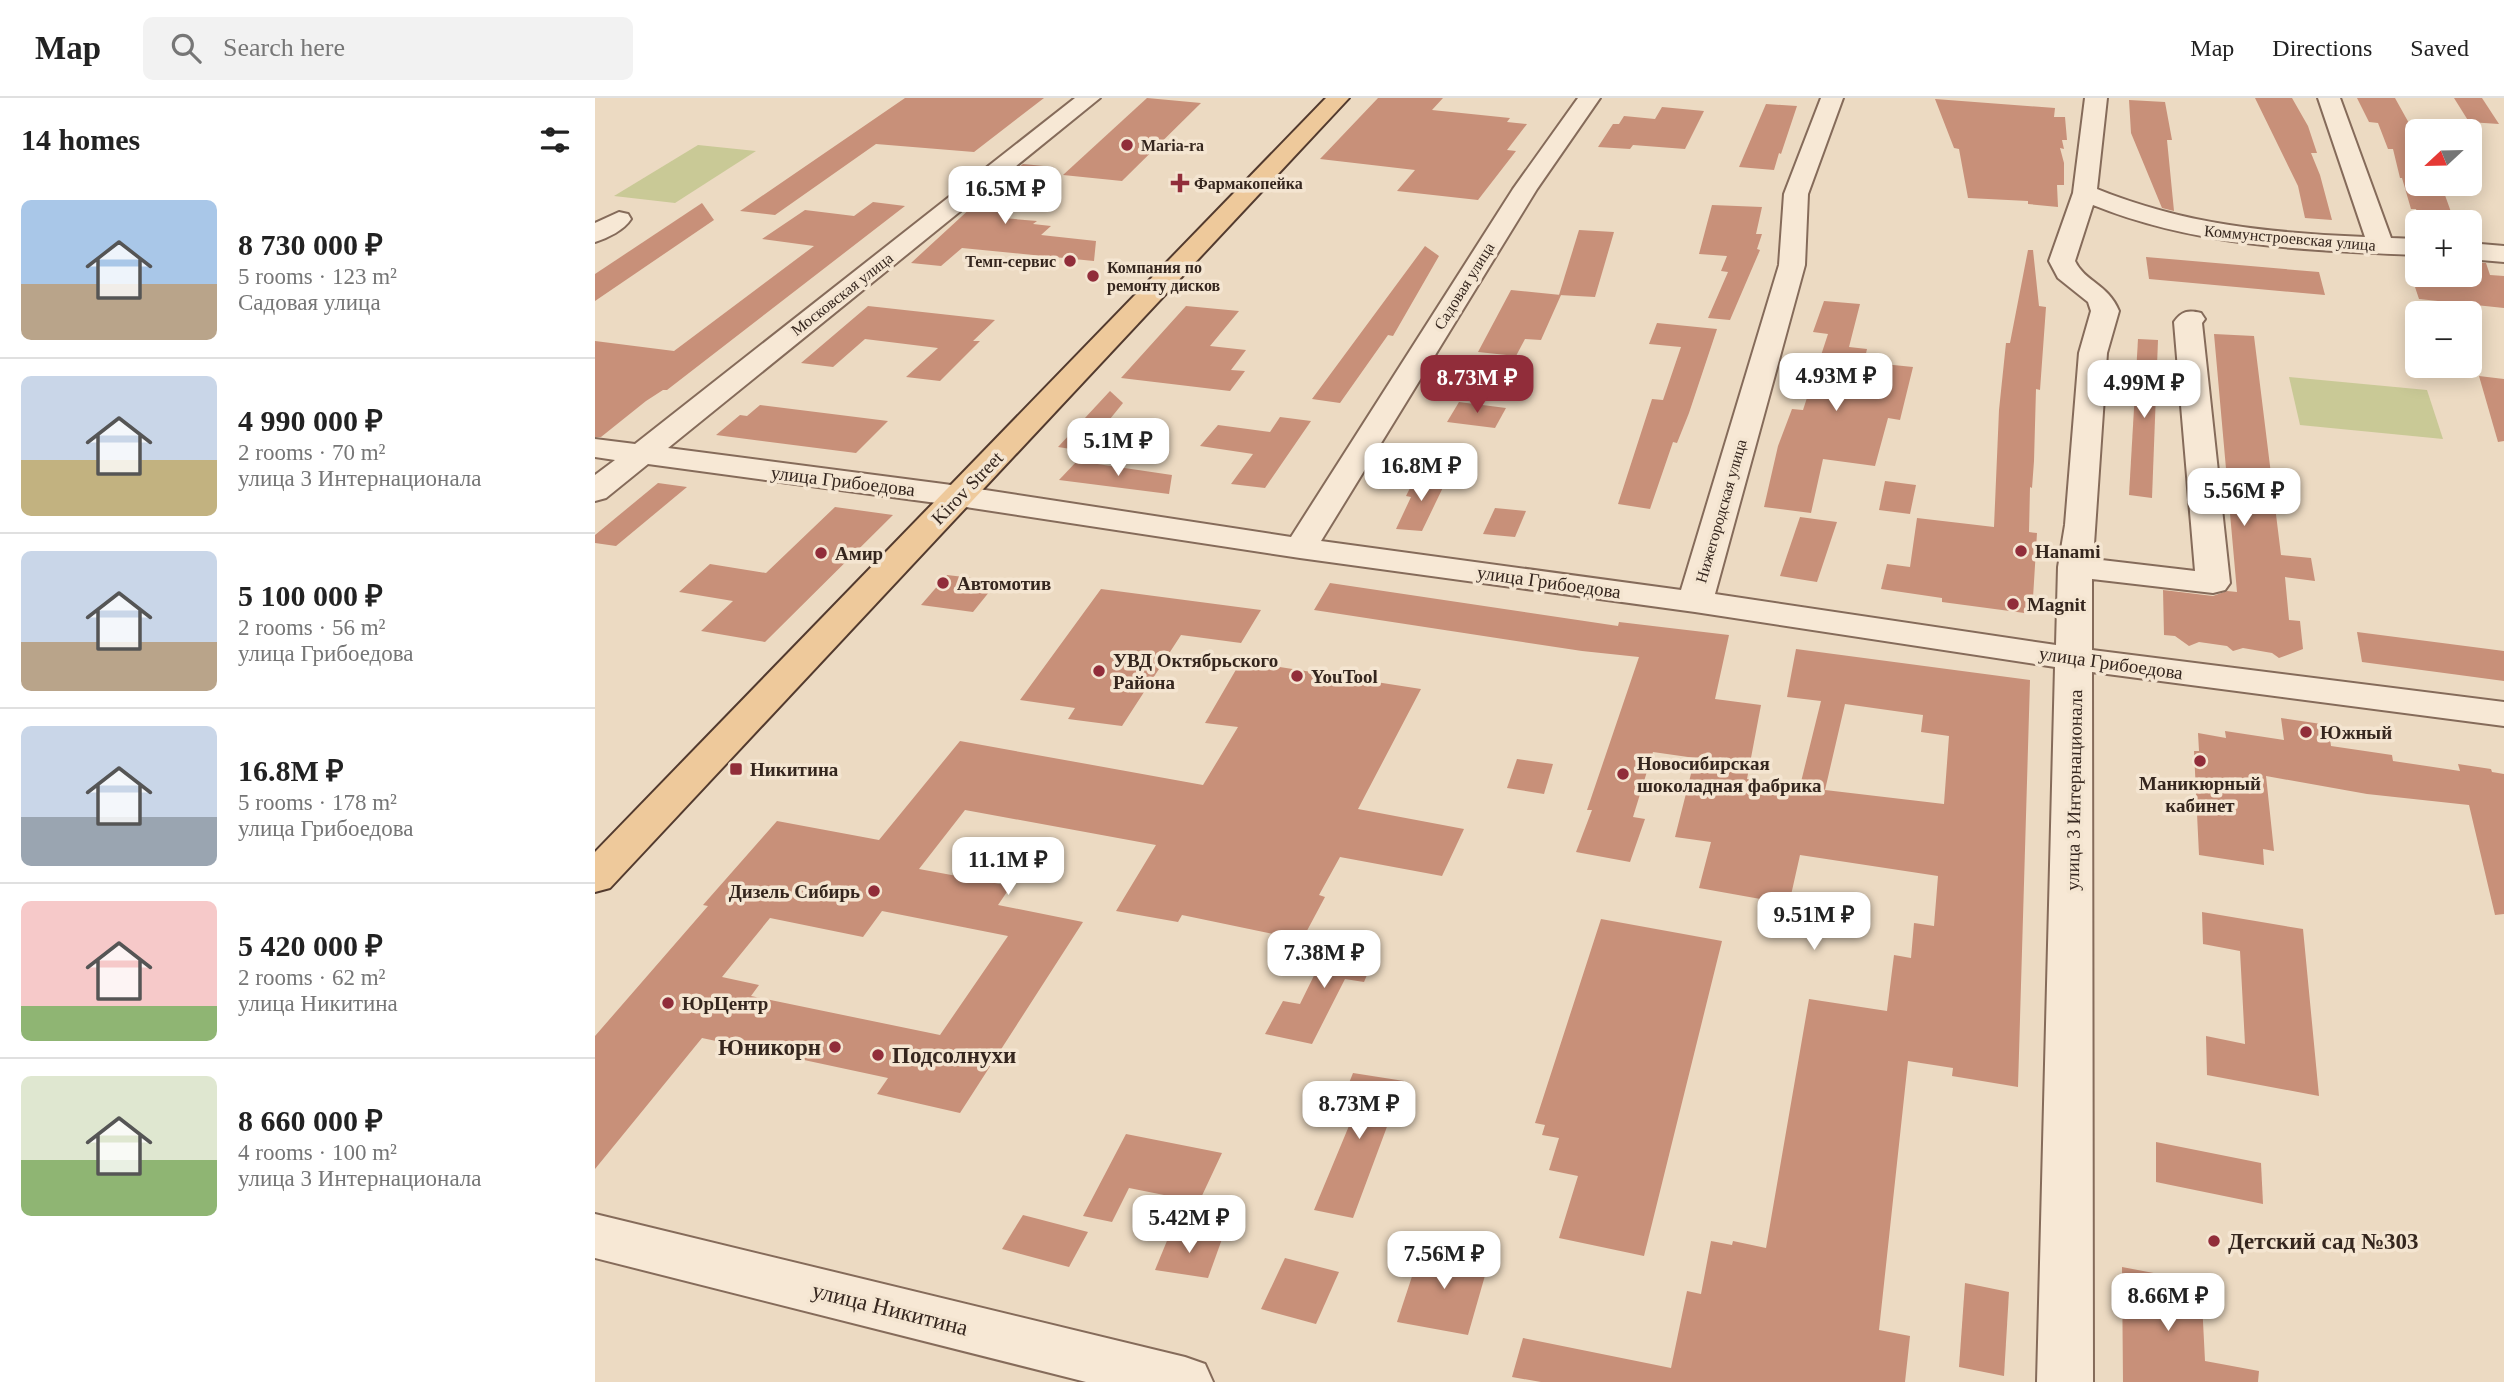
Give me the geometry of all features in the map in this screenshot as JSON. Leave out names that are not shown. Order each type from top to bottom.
[{"type":"main road","name":"Kirov Street","points":[[595,878],[1338,98]]},
{"type":"street","name":"Московская улица","points":[[595,491],[1089,98]]},
{"type":"street","name":"Садовая улица","points":[[1300,548],[1525,189],[1589,98]]},
{"type":"street","name":"Нижегородская улица","points":[[1695,602],[1792,265],[1796,194],[1832,98]]},
{"type":"street","name":"улица 3 Интернационала","points":[[2065,1382],[2075,567],[2081,525],[2093,353],[2105,311],[2101,299],[2067,272],[2062,261],[2085,193],[2096,98]]},
{"type":"street","points":[[2329,98],[2381,245]]},
{"type":"street","name":"Коммунстроевская улица","points":[[2085,193],[2125,212],[2190,229],[2247,237],[2405,246]]},
{"type":"street","points":[[595,234],[619,219]]},
{"type":"street","points":[[2482,252],[2504,254]]},
{"type":"street","points":[[2075,567],[2213,583],[2188,321],[2190,319]]},
{"type":"street","name":"улица Грибоедова","points":[[595,449],[960,496],[2075,660],[2504,714]]},
{"type":"street","name":"улица Никитина","points":[[595,1236],[1185,1382]]},
{"type":"green space","points":[[698,145],[756,151],[675,203],[614,196]]},
{"type":"green space","points":[[2289,377],[2427,390],[2443,439],[2300,425]]},
{"type":"building","points":[[905,98],[1044,98],[974,152],[876,144],[775,215],[740,211]]},
{"type":"building","points":[[1147,98],[1201,103],[1122,181],[1063,175]]},
{"type":"building","points":[[1378,98],[1443,98],[1432,110],[1510,118],[1507,122],[1527,124],[1507,150],[1516,151],[1478,200],[1397,191],[1415,170],[1320,159]]},
{"type":"building","points":[[2255,98],[2292,98],[2308,126],[2317,153],[2311,153],[2332,220],[2305,218],[2298,186]]},
{"type":"building","points":[[2357,98],[2395,98],[2407,119],[2405,188],[2393,149],[2388,149],[2378,123],[2369,122]]},
{"type":"building","points":[[2454,98],[2482,98],[2499,124],[2482,123],[2482,119],[2467,119]]},
{"type":"building","points":[[1935,99],[2055,108],[2054,117],[2065,117],[2067,140],[2062,140],[2064,149],[2060,148],[2064,163],[2064,185],[2057,185],[2058,207],[2028,204],[2028,201],[1968,198],[1959,149],[1954,148]]},
{"type":"building","points":[[2129,100],[2165,102],[2172,140],[2167,140],[2174,211],[2162,208],[2131,133]]},
{"type":"building","points":[[1766,104],[1797,106],[1781,154],[1779,153],[1774,170],[1739,167]]},
{"type":"building","points":[[1662,107],[1704,111],[1685,149],[1633,145],[1630,149],[1598,147],[1613,124],[1619,124],[1624,116],[1655,119]]},
{"type":"building","points":[[1023,164],[1054,167],[1003,218],[1037,221],[1033,224],[1051,226],[1041,235],[1096,241],[1094,261],[962,248],[941,266],[911,263],[986,194]]},
{"type":"building","points":[[2407,196],[2445,196],[2450,210],[2416,210],[2411,209]]},
{"type":"building","points":[[873,202],[905,206],[667,390],[646,401],[601,437],[595,437],[595,341],[674,351],[814,246],[762,239],[805,210],[854,216]]},
{"type":"building","points":[[702,203],[714,220],[595,301],[595,274]]},
{"type":"building","points":[[1712,205],[1762,207],[1756,234],[1762,234],[1757,249],[1760,250],[1730,320],[1708,318],[1728,272],[1721,271],[1727,256],[1699,254]]},
{"type":"building","points":[[1579,230],[1614,232],[1595,297],[1559,295]]},
{"type":"building","points":[[1425,246],[1439,256],[1393,336],[1388,335],[1340,403],[1312,399]]},
{"type":"building","points":[[2028,250],[2033,250],[2039,306],[2046,307],[2040,390],[2036,389],[2034,461],[2032,488],[2030,487],[2029,532],[2037,533],[2032,614],[1942,602],[1942,598],[1881,589],[1887,564],[1910,567],[1917,518],[1994,527],[1999,410],[2006,343],[2010,343]]},
{"type":"building","points":[[2146,257],[2319,272],[2325,295],[2149,279]]},
{"type":"building","points":[[2482,263],[2486,263],[2490,275],[2504,276],[2504,308],[2482,306],[2482,301],[2419,299],[2415,287],[2482,287]]},
{"type":"building","points":[[1511,290],[1561,295],[1541,340],[1525,339],[1516,356],[1478,352]]},
{"type":"building","points":[[1824,301],[1860,304],[1849,347],[1867,349],[1864,362],[1913,367],[1900,420],[1888,418],[1875,466],[1823,459],[1811,513],[1764,507],[1778,446],[1792,409],[1803,410],[1828,334],[1813,332]]},
{"type":"building","points":[[868,306],[995,320],[973,341],[980,341],[940,381],[906,377],[938,348],[865,339],[833,367],[801,363]]},
{"type":"building","points":[[1186,306],[1239,311],[1210,346],[1246,350],[1231,370],[1245,371],[1230,391],[1121,378]]},
{"type":"building","points":[[1657,323],[1717,329],[1689,413],[1677,443],[1673,442],[1650,509],[1618,504],[1652,399],[1663,400],[1681,347],[1649,344]]},
{"type":"building","points":[[2214,334],[2254,336],[2281,555],[2311,558],[2315,581],[2285,577],[2289,620],[2300,621],[2303,649],[2279,658],[2272,653],[2243,648],[2233,651],[2227,646],[2199,642],[2189,646],[2175,636],[2164,635],[2163,590],[2213,596],[2227,591],[2237,592]]},
{"type":"building","points":[[2138,339],[2158,340],[2152,498],[2129,495]]},
{"type":"building","points":[[2482,376],[2504,379],[2504,441],[2498,442],[2480,378]]},
{"type":"building","points":[[1110,391],[1123,403],[1084,451],[1058,447]]},
{"type":"building","points":[[1459,402],[1506,408],[1495,428],[1447,422]]},
{"type":"building","points":[[760,405],[888,421],[856,453],[716,435],[740,415],[747,416]]},
{"type":"building","points":[[1280,417],[1311,421],[1265,488],[1231,484],[1253,454],[1200,446],[1218,425],[1270,432]]},
{"type":"building","points":[[1077,461],[1172,475],[1169,494],[1059,480]]},
{"type":"building","points":[[1416,476],[1447,479],[1422,531],[1396,529],[1411,497],[1406,496]]},
{"type":"building","points":[[1885,481],[1916,485],[1910,514],[1879,510]]},
{"type":"building","points":[[658,483],[687,487],[616,546],[595,543],[595,535]]},
{"type":"building","points":[[835,507],[893,515],[765,642],[701,631],[733,601],[679,592],[710,564],[766,573]]},
{"type":"building","points":[[1495,508],[1526,511],[1515,537],[1483,534]]},
{"type":"building","points":[[1800,517],[1837,522],[1817,582],[1780,576]]},
{"type":"building","points":[[947,575],[998,581],[973,612],[921,605]]},
{"type":"building","points":[[1330,583],[1618,626],[1619,622],[1729,635],[1715,699],[1761,705],[1747,779],[1800,786],[1821,701],[1787,697],[1796,649],[2030,680],[2018,1087],[1952,1076],[1953,1068],[1908,1061],[1879,1330],[1910,1336],[1905,1382],[1541,1382],[1512,1377],[1523,1338],[1671,1368],[1687,1291],[1701,1294],[1711,1241],[1732,1245],[1733,1241],[1766,1248],[1809,999],[1887,1011],[1894,955],[1911,958],[1914,923],[1934,926],[1938,876],[1800,855],[1789,904],[1699,888],[1711,842],[1675,837],[1695,758],[1653,752],[1633,817],[1645,819],[1630,862],[1576,852],[1592,810],[1587,810],[1639,657],[1582,651],[1314,610]],"holes":[[[1845,704],[1923,715],[1921,732],[1949,736],[1944,804],[1825,790]]]},
{"type":"building","name":"УВД Октябрьского Района","points":[[1101,589],[1261,610],[1241,643],[1181,635],[1122,726],[1068,719],[1075,708],[1020,700]]},
{"type":"building","points":[[2357,632],[2504,651],[2504,681],[2362,662]]},
{"type":"building","points":[[1241,661],[1421,689],[1358,809],[1464,829],[1442,876],[1340,857],[1319,895],[1325,897],[1302,940],[1182,915],[1178,922],[1116,911],[1156,845],[965,810],[919,869],[1011,886],[998,905],[1083,922],[960,1113],[877,1094],[888,1078],[702,1038],[595,1169],[595,1036],[708,906],[703,905],[777,821],[879,840],[960,741],[1203,785],[1238,727],[1205,723]],"holes":[[[882,911],[1008,936],[940,1035],[751,996],[759,985],[722,977],[770,918],[863,937]]]},
{"type":"building","points":[[2281,718],[2328,725],[2331,746],[2392,755],[2393,761],[2460,771],[2458,764],[2491,769],[2492,772],[2504,774],[2504,914],[2495,915],[2469,805],[2367,794],[2266,776],[2274,851],[2263,849],[2264,865],[2199,855],[2194,751],[2199,751],[2198,733],[2226,738],[2225,731],[2284,740]]},
{"type":"building","points":[[1517,759],[1553,764],[1544,794],[1507,788]]},
{"type":"building","points":[[2202,912],[2303,929],[2319,1096],[2207,1075],[2206,1036],[2245,1044],[2240,951],[2203,944]]},
{"type":"building","points":[[1601,919],[1722,941],[1644,1256],[1559,1238],[1578,1176],[1549,1170],[1559,1138],[1542,1135],[1545,1125],[1535,1123]]},
{"type":"building","points":[[1333,937],[1380,945],[1364,982],[1345,979],[1312,1044],[1265,1034],[1283,1001],[1300,1004]]},
{"type":"building","points":[[1353,1073],[1404,1081],[1353,1218],[1314,1210],[1351,1121],[1335,1118]]},
{"type":"building","points":[[1126,1134],[1222,1153],[1199,1202],[1129,1188],[1112,1222],[1083,1216]]},
{"type":"building","points":[[2156,1142],[2261,1163],[2263,1204],[2156,1182]]},
{"type":"building","points":[[1023,1215],[1088,1232],[1069,1267],[1002,1249]]},
{"type":"building","points":[[1171,1231],[1222,1239],[1208,1278],[1155,1270]]},
{"type":"building","points":[[1422,1246],[1490,1258],[1468,1335],[1397,1322]]},
{"type":"building","points":[[1285,1258],[1339,1272],[1316,1324],[1261,1309]]},
{"type":"building","points":[[2122,1267],[2201,1282],[2205,1361],[2259,1371],[2258,1382],[2123,1382]]},
{"type":"building","points":[[1965,1283],[2009,1292],[2004,1376],[1959,1367]]},
{"type":"place","name":"Maria-ra","points":[[1127,145]]},
{"type":"place","name":"Фармакопейка","points":[[1180,183]]},
{"type":"place","name":"Темп-сервис","points":[[1070,261]]},
{"type":"place","name":"Компания по ремонту дисков","points":[[1093,276]]},
{"type":"place","name":"Hanami","points":[[2021,551]]},
{"type":"place","name":"Амир","points":[[821,553]]},
{"type":"place","name":"Автомотив","points":[[943,583]]},
{"type":"place","name":"Magnit","points":[[2013,604]]},
{"type":"place","name":"УВД Октябрьского Района","points":[[1099,671]]},
{"type":"place","name":"YouTool","points":[[1297,676]]},
{"type":"place","name":"Южный","points":[[2306,732]]},
{"type":"place","name":"Маникюрный кабинет","points":[[2200,761]]},
{"type":"place","name":"Никитина","points":[[736,769]]},
{"type":"place","name":"Новосибирская шоколадная фабрика","points":[[1623,774]]},
{"type":"place","name":"Дизель Сибирь","points":[[874,891]]},
{"type":"place","name":"ЮрЦентр","points":[[668,1003]]},
{"type":"place","name":"Юникорн","points":[[835,1047]]},
{"type":"place","name":"Подсолнухи","points":[[878,1055]]},
{"type":"place","name":"Детский сад №303","points":[[2214,1241]]}]
